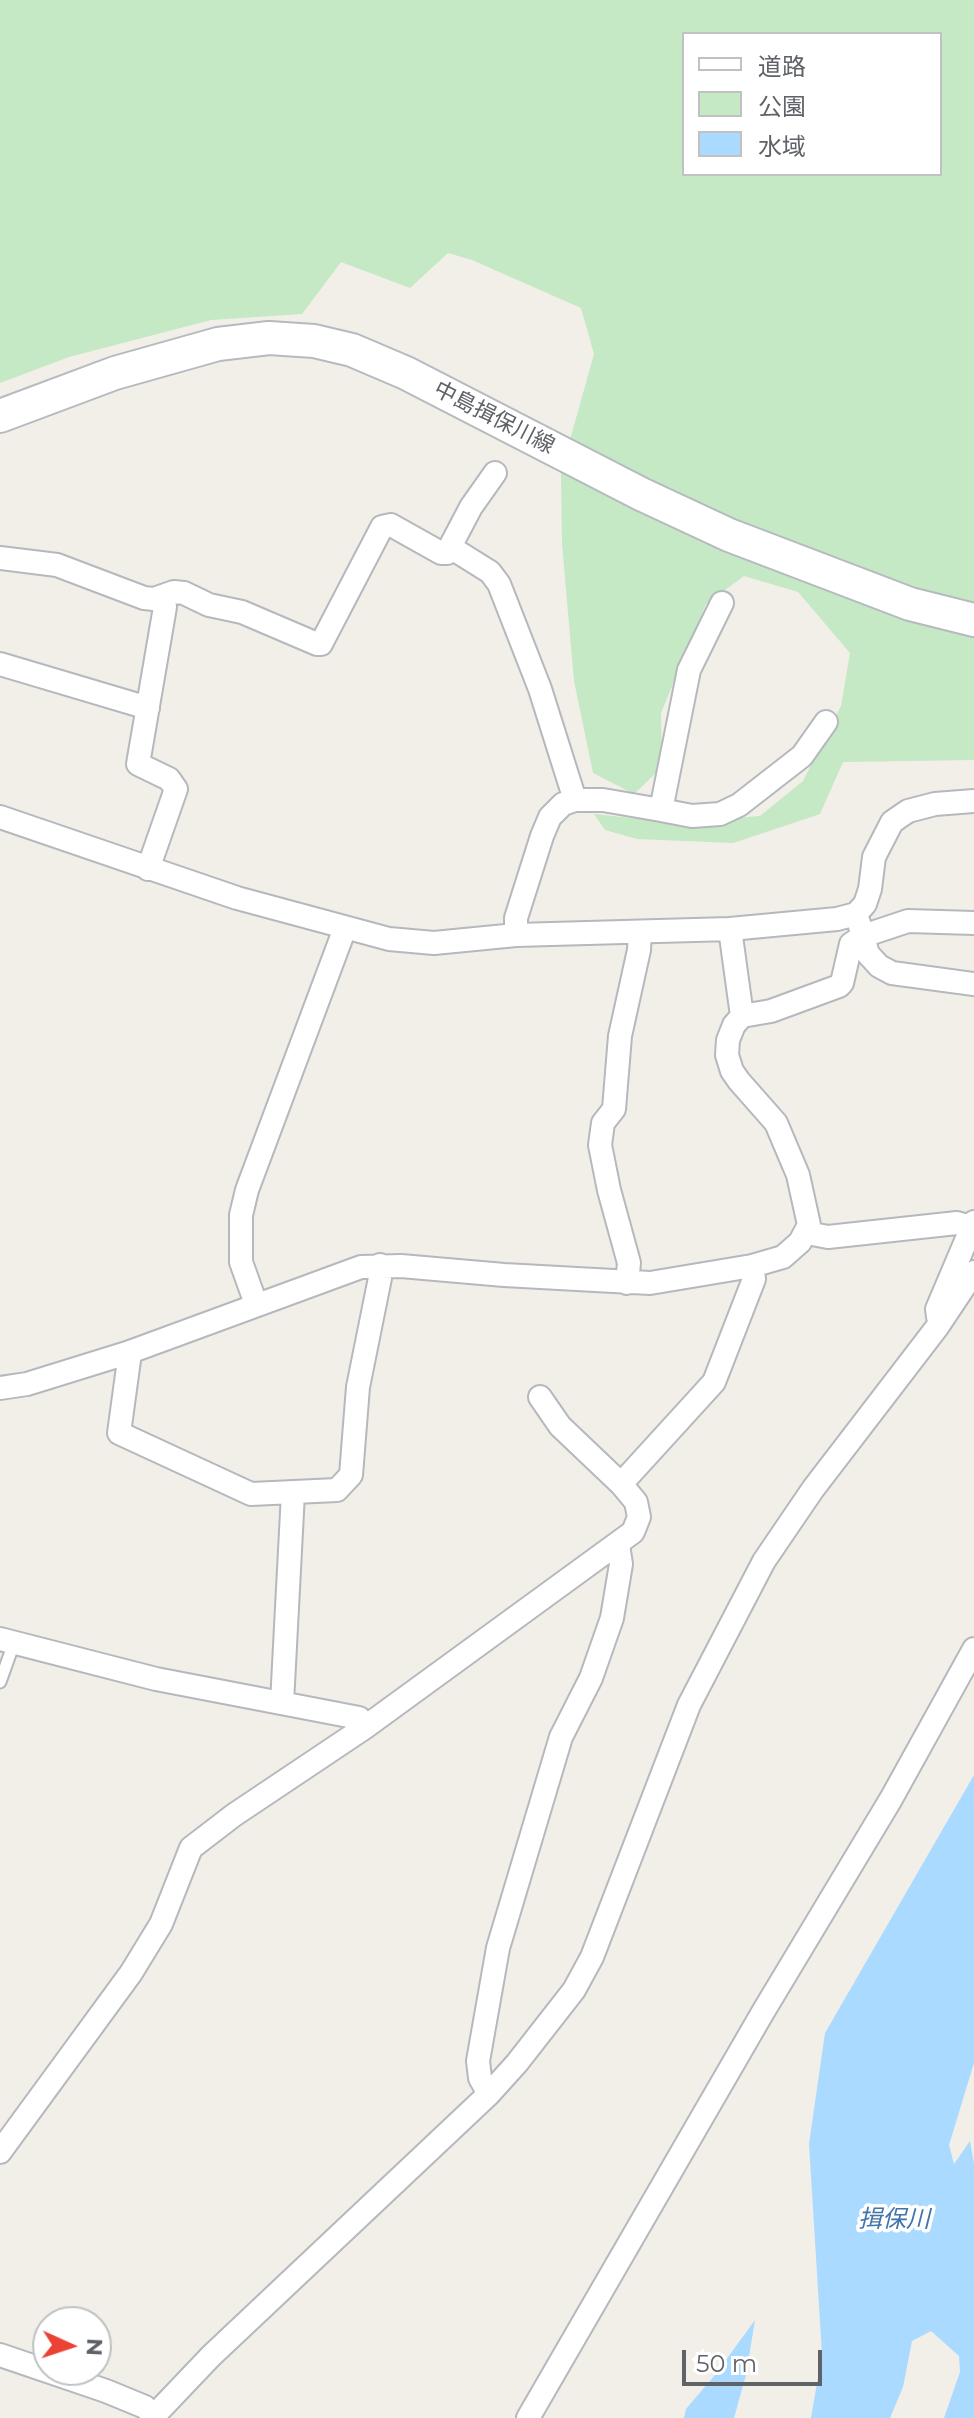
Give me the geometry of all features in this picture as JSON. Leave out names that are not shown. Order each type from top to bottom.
[{"type":"main road","name":"中島揖保川線","points":[[0,416],[115,373],[218,344],[269,338],[314,341],[352,350],[406,373],[641,494],[729,535],[910,604],[974,620]]},
{"type":"street","points":[[0,558],[57,565],[144,598],[184,593],[209,605],[242,612],[321,644],[382,527],[391,525],[441,553],[447,553],[471,507],[495,473]]},
{"type":"street","points":[[450,547],[490,572],[499,584],[540,689],[575,800]]},
{"type":"street","points":[[148,869],[176,789],[169,779],[138,764],[165,607],[162,596]]},
{"type":"street","points":[[661,810],[689,670],[722,603]]},
{"type":"street","points":[[0,664],[148,708]]},
{"type":"street","points":[[516,935],[516,918],[542,836],[550,817],[563,804],[575,800],[603,800],[692,816],[720,814],[739,805],[802,756],[826,722]]},
{"type":"street","points":[[0,817],[225,895],[345,928],[408,942],[464,942],[516,935],[730,929],[837,919],[856,914],[865,904],[874,857],[892,822],[908,811],[935,804],[974,801]]},
{"type":"street","points":[[856,914],[868,954],[879,966],[892,973],[974,984]]},
{"type":"street","points":[[0,1388],[27,1384],[127,1353],[361,1267],[380,1265],[650,1283],[752,1266],[783,1257],[807,1233],[809,1225],[798,1175],[776,1123],[732,1071],[727,1055],[728,1040],[734,1025],[742,1016],[771,1011],[839,986],[851,944],[863,936],[908,921],[974,923]]},
{"type":"street","points":[[256,1304],[241,1262],[241,1215],[247,1190],[345,928]]},
{"type":"street","points":[[730,929],[742,1016]]},
{"type":"street","points":[[627,1283],[629,1263],[600,1145],[603,1123],[614,1109],[620,1036],[639,950],[640,932]]},
{"type":"street","points":[[807,1233],[828,1237],[972,1224],[937,1309],[938,1326]]},
{"type":"street","points":[[127,1353],[129,1360],[119,1433],[251,1494],[337,1490],[351,1475],[358,1387],[380,1265]]},
{"type":"street","points":[[621,1484],[714,1382],[754,1279],[752,1266]]},
{"type":"street","points":[[0,2355],[106,2391],[145,2407],[153,2417],[211,2356],[489,2094],[517,2063],[574,1990],[592,1957],[689,1705],[764,1561],[813,1489],[938,1326],[974,1272]]},
{"type":"street","points":[[0,2152],[131,1973],[161,1924],[191,1848],[234,1815],[364,1728],[633,1532],[639,1517],[636,1502],[560,1426],[540,1397]]},
{"type":"street","points":[[282,1703],[293,1493]]},
{"type":"street","points":[[489,2094],[480,2078],[478,2061],[498,1948],[561,1737],[591,1678],[612,1618],[621,1564],[618,1545]]},
{"type":"street","points":[[7,1641],[156,1679],[359,1718],[364,1728]]},
{"type":"street","points":[[528,2418],[763,2012],[891,1799],[974,1649]]},
{"type":"lane","points":[[0,1682],[7,1641]]},
{"type":"green space","points":[[0,0],[974,0],[974,760],[843,762],[820,814],[733,843],[637,839],[605,830],[594,814],[676,823],[760,816],[803,781],[841,706],[850,653],[798,592],[744,576],[706,604],[661,713],[662,767],[634,794],[593,773],[574,681],[562,544],[561,472],[594,354],[581,308],[472,260],[448,253],[410,288],[341,262],[302,314],[211,320],[69,357],[0,383]]},
{"type":"water","name":"揖保川","points":[[974,1775],[974,2063],[949,2145],[954,2164],[970,2141],[974,2164],[974,2418],[944,2418],[960,2372],[959,2356],[931,2331],[912,2341],[903,2387],[890,2418],[811,2418],[822,2354],[809,2144],[825,2033]]},
{"type":"water","points":[[755,2320],[746,2375],[734,2418],[684,2418],[686,2409]]}]
